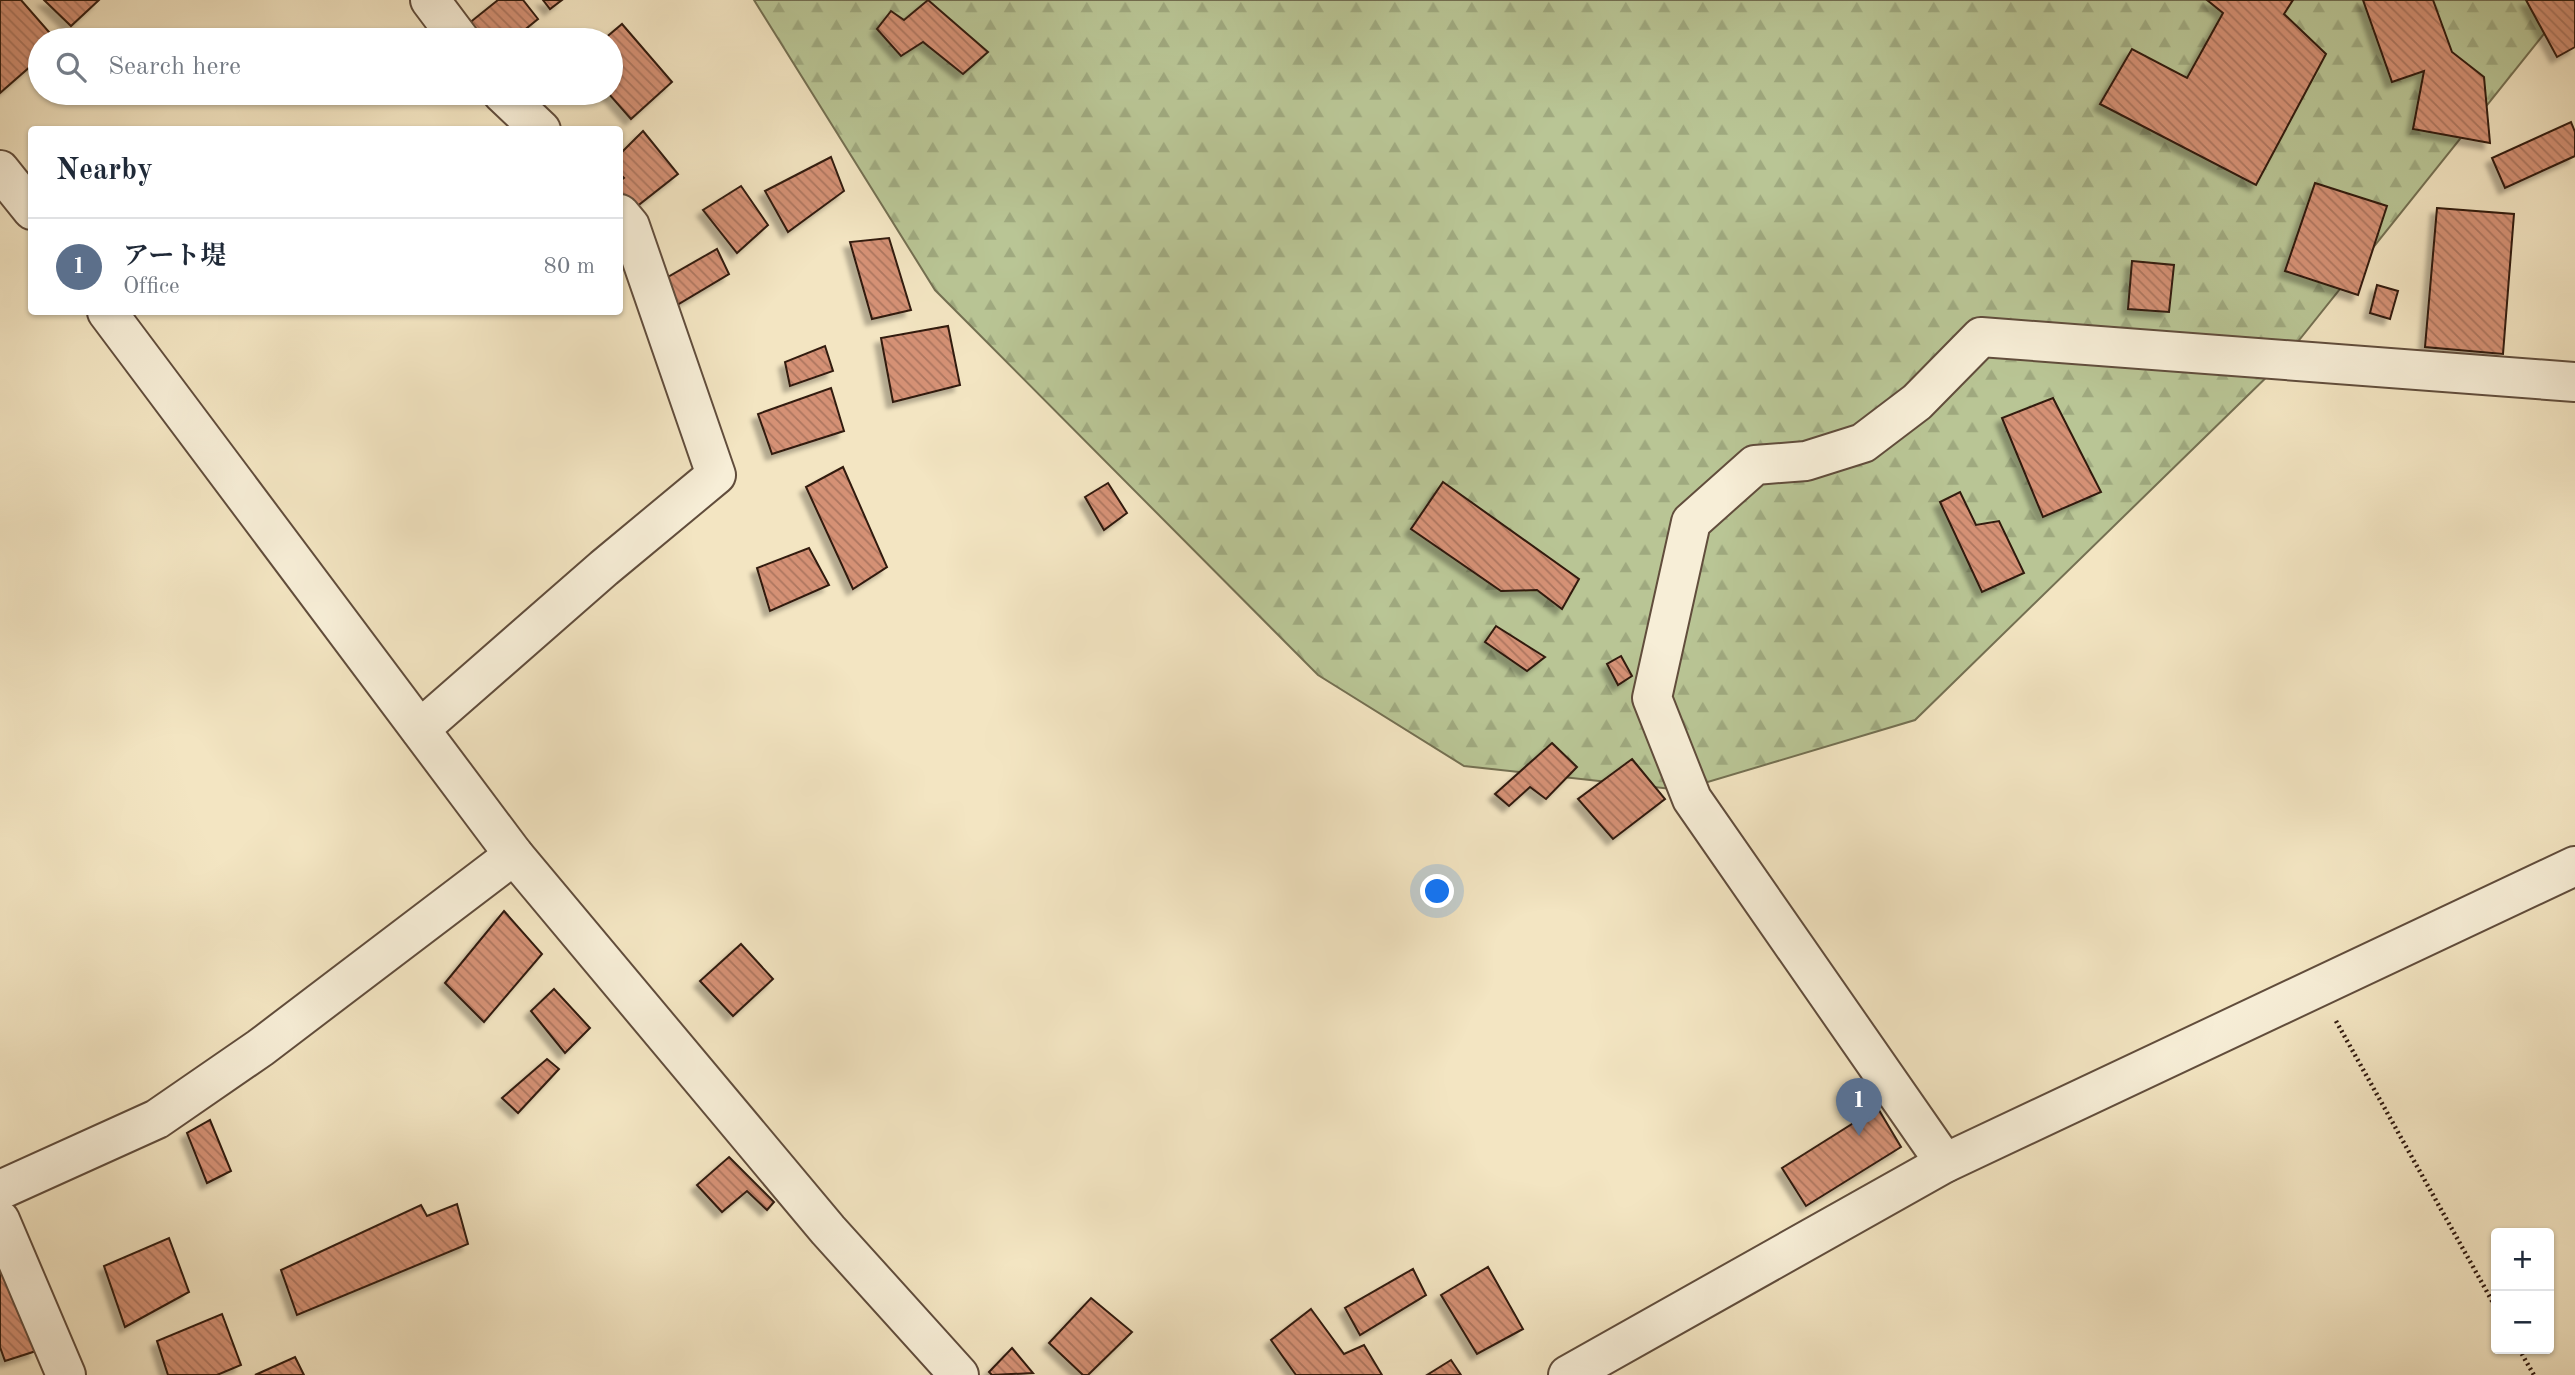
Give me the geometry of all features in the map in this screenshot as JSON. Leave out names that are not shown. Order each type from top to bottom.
[{"type":"street","points":[[430,0],[451,28]]},
{"type":"street","points":[[515,105],[537,126]]},
{"type":"street","points":[[0,170],[28,205]]},
{"type":"street","points":[[420,729],[604,568],[716,475],[630,226],[623,218]]},
{"type":"street","points":[[109,315],[514,855],[828,1230],[959,1375]]},
{"type":"street","points":[[1945,1163],[1692,799],[1682,774],[1652,698],[1691,522],[1755,465],[1806,461],[1863,443],[1917,402],[1981,337],[2575,383]]},
{"type":"street","points":[[0,1190],[157,1119],[260,1048],[514,855]]},
{"type":"street","points":[[1568,1375],[1945,1163],[2575,866]]},
{"type":"street","points":[[0,1220],[65,1375]]},
{"type":"path","points":[[2317,987],[2491,1299]]},
{"type":"path","points":[[2522,1354],[2534,1375]]},
{"type":"green space","points":[[754,0],[2571,0],[2280,364],[1915,720],[1681,790],[1464,766],[1318,675],[935,290]]},
{"type":"building","points":[[0,0],[21,0],[46,28],[28,28],[28,68],[0,93]]},
{"type":"building","points":[[44,0],[99,0],[71,26]]},
{"type":"building","points":[[498,0],[523,0],[538,19],[527,28],[472,28],[468,24]]},
{"type":"building","points":[[543,0],[562,0],[550,9]]},
{"type":"building","points":[[928,0],[988,52],[963,74],[923,42],[901,56],[877,29],[891,11],[904,20]]},
{"type":"building","points":[[2207,0],[2293,0],[2284,14],[2326,54],[2256,185],[2100,104],[2132,49],[2187,78],[2223,13]]},
{"type":"building","points":[[2363,0],[2433,0],[2452,52],[2484,77],[2490,143],[2413,129],[2424,71],[2392,82]]},
{"type":"building","points":[[2526,0],[2575,0],[2575,47],[2557,57]]},
{"type":"building","points":[[622,24],[672,82],[631,119],[619,105],[623,105],[623,28],[617,28]]},
{"type":"building","points":[[2571,122],[2575,132],[2575,156],[2505,188],[2492,158]]},
{"type":"building","points":[[643,131],[678,174],[631,211],[623,201],[623,151]]},
{"type":"building","points":[[831,157],[844,191],[788,232],[765,191]]},
{"type":"building","points":[[2315,183],[2387,206],[2358,295],[2285,271]]},
{"type":"building","points":[[741,186],[768,225],[737,253],[703,210]]},
{"type":"building","points":[[2437,208],[2514,214],[2503,354],[2425,347]]},
{"type":"building","points":[[889,238],[911,310],[872,319],[850,242]]},
{"type":"building","points":[[717,249],[729,274],[672,308],[661,281]]},
{"type":"building","points":[[2132,261],[2174,265],[2169,312],[2128,309]]},
{"type":"building","points":[[2377,285],[2398,291],[2390,319],[2370,313]]},
{"type":"building","points":[[948,326],[960,385],[893,402],[881,338]]},
{"type":"building","points":[[825,346],[833,371],[790,386],[785,362]]},
{"type":"building","points":[[831,388],[844,431],[772,454],[758,414]]},
{"type":"building","points":[[2053,398],[2101,492],[2043,517],[2002,418]]},
{"type":"building","points":[[843,467],[887,567],[853,589],[806,487]]},
{"type":"building","points":[[1443,482],[1579,579],[1562,609],[1537,590],[1501,591],[1411,529]]},
{"type":"building","points":[[1108,483],[1127,513],[1104,530],[1085,497]]},
{"type":"building","points":[[1960,492],[1976,525],[1999,521],[2024,573],[1982,592],[1940,502]]},
{"type":"building","points":[[809,548],[829,585],[770,611],[757,568]]},
{"type":"building","points":[[1496,626],[1545,657],[1527,671],[1485,642]]},
{"type":"building","points":[[1621,656],[1632,676],[1618,685],[1607,664]]},
{"type":"building","points":[[1552,743],[1577,767],[1546,799],[1530,787],[1509,806],[1495,794]]},
{"type":"building","points":[[1632,759],[1665,799],[1613,839],[1578,799]]},
{"type":"building","points":[[504,911],[542,954],[484,1022],[445,983]]},
{"type":"building","points":[[741,944],[773,979],[733,1016],[700,981]]},
{"type":"building","points":[[554,989],[590,1028],[565,1053],[531,1011]]},
{"type":"building","points":[[547,1059],[559,1069],[518,1113],[502,1098]]},
{"type":"building","points":[[1861,1080],[1901,1147],[1806,1206],[1782,1168],[1863,1117],[1843,1092]]},
{"type":"building","points":[[210,1120],[231,1171],[207,1183],[187,1133]]},
{"type":"building","points":[[729,1157],[774,1202],[767,1210],[747,1191],[722,1212],[697,1185]]},
{"type":"building","points":[[457,1204],[468,1244],[297,1315],[281,1270],[421,1205],[427,1216]]},
{"type":"building","points":[[169,1238],[189,1292],[125,1327],[104,1266]]},
{"type":"building","points":[[0,1254],[36,1351],[5,1361],[0,1347]]},
{"type":"building","points":[[1488,1267],[1523,1329],[1477,1354],[1441,1295]]},
{"type":"building","points":[[1413,1269],[1426,1295],[1360,1335],[1345,1308]]},
{"type":"building","points":[[1091,1298],[1132,1332],[1088,1375],[1083,1375],[1049,1343]]},
{"type":"building","points":[[1311,1309],[1344,1354],[1364,1345],[1382,1375],[1296,1375],[1271,1340]]},
{"type":"building","points":[[222,1314],[241,1365],[217,1375],[168,1375],[157,1341]]},
{"type":"building","points":[[1012,1348],[1033,1373],[992,1375],[989,1372]]},
{"type":"building","points":[[295,1357],[304,1375],[255,1375]]},
{"type":"building","points":[[1451,1360],[1461,1375],[1427,1375]]},
{"type":"place","name":"アート堤","points":[[1859,1136]]}]
